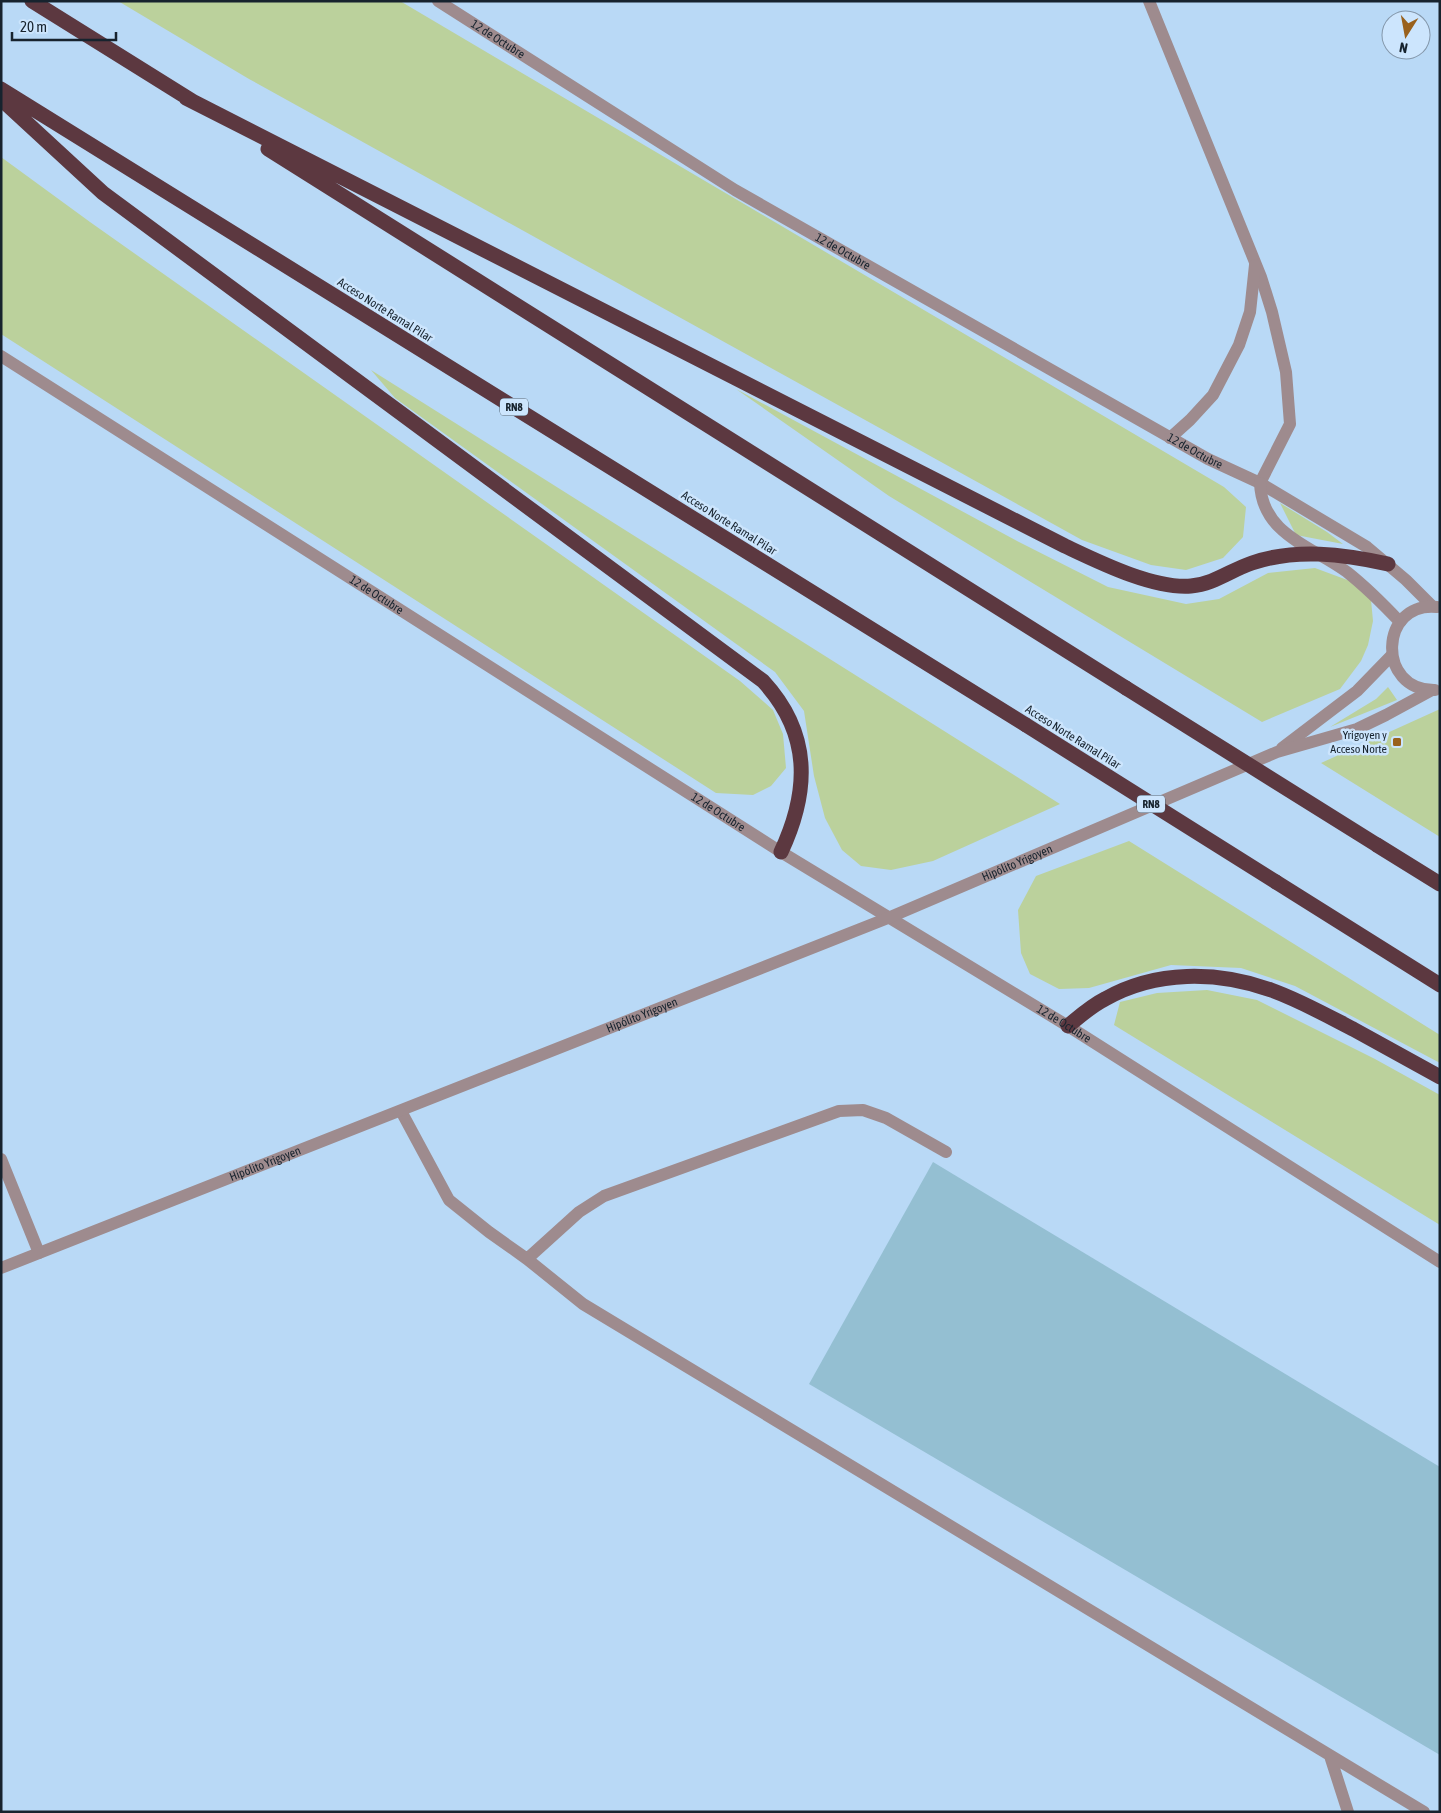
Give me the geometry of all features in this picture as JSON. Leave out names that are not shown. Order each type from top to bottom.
[{"type":"highway","points":[[32,1],[1440,884]]},
{"type":"highway","name":"Acceso Norte Ramal Pilar","points":[[1,89],[1026,725],[1440,985]]},
{"type":"highway","points":[[186,98],[1085,556],[1144,579],[1170,585],[1190,586],[1214,580],[1254,562],[1285,556],[1319,554],[1351,557],[1388,564]]},
{"type":"highway","points":[[1,99],[103,193],[763,681],[775,693],[787,712],[794,728],[801,757],[801,782],[796,810],[788,837],[781,852]]},
{"type":"highway","points":[[1068,1026],[1106,998],[1135,986],[1176,977],[1217,976],[1255,985],[1281,994],[1320,1012],[1440,1077]]},
{"type":"street","name":"12 de Octubre","points":[[438,1],[735,190],[1170,438],[1208,459],[1260,483],[1344,533],[1367,547],[1436,607]]},
{"type":"street","points":[[1149,1],[1255,262],[1272,312],[1286,372],[1290,424],[1260,483],[1260,496],[1263,504],[1275,524],[1296,542],[1319,554],[1367,588],[1400,622]]},
{"type":"street","points":[[1170,438],[1213,395],[1239,345],[1250,312],[1255,262]]},
{"type":"street","name":"12 de Octubre","points":[[1,356],[781,852],[1068,1026],[1440,1262]]},
{"type":"street","points":[[1436,607],[1420,608],[1409,614],[1400,622],[1394,632],[1392,643],[1392,655],[1395,666],[1402,676],[1421,689],[1436,690]]},
{"type":"street","name":"Hipólito Yrigoyen","points":[[1277,752],[1357,691],[1392,655]]},
{"type":"street","name":"Hipólito Yrigoyen","points":[[1,1268],[888,918],[1277,752],[1357,729],[1436,690]]},
{"type":"street","points":[[527,1259],[579,1212],[604,1196],[840,1112],[863,1110],[878,1115],[946,1152]]},
{"type":"street","points":[[401,1111],[449,1200],[583,1304],[1424,1812]]},
{"type":"street","points":[[1,1159],[39,1253]]},
{"type":"street","points":[[1330,1756],[1348,1812]]},
{"type":"green space","points":[[118,1],[400,1],[1224,487],[1246,507],[1243,537],[1223,558],[1186,570],[1151,565],[1082,540],[249,79]]},
{"type":"green space","points":[[1,157],[90,222],[740,681],[773,710],[783,734],[786,768],[771,786],[753,795],[716,793],[1,334]]},
{"type":"green space","points":[[371,370],[1060,804],[933,861],[891,870],[861,866],[842,850],[825,818],[814,776],[804,711],[775,672],[395,398]]},
{"type":"green space","points":[[736,389],[1019,542],[1108,587],[1186,604],[1219,599],[1268,573],[1315,568],[1350,581],[1371,600],[1373,621],[1368,645],[1361,661],[1340,689],[1262,722],[889,496]]},
{"type":"green space","points":[[1280,503],[1327,532],[1343,544],[1296,535]]},
{"type":"green space","points":[[1388,687],[1397,700],[1330,727],[1376,699]]},
{"type":"green space","points":[[1440,709],[1440,837],[1321,763]]},
{"type":"green space","points":[[1129,841],[1440,1035],[1440,1063],[1295,986],[1241,968],[1171,965],[1089,988],[1059,989],[1030,974],[1021,953],[1018,910],[1036,876]]},
{"type":"green space","points":[[1207,990],[1257,1000],[1375,1059],[1440,1095],[1440,1225],[1114,1025],[1120,1002],[1157,993]]},
{"type":"building","points":[[933,1162],[1440,1467],[1440,1755],[809,1384]]},
{"type":"place","name":"Yrigoyen y Acceso Norte","points":[[1397,742]]}]
